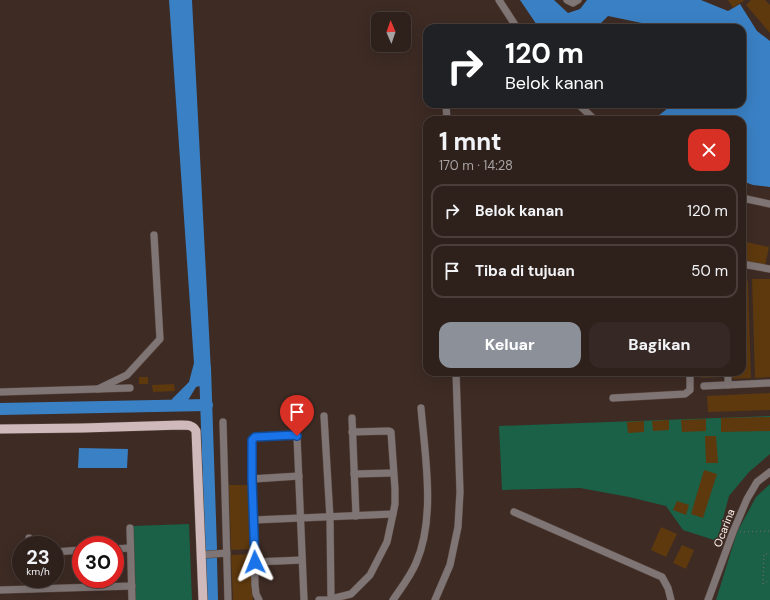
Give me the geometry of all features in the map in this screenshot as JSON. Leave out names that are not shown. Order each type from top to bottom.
[{"type":"main road","points":[[0,429],[181,425],[187,425],[194,428],[196,431],[203,600]]},
{"type":"street","points":[[499,0],[514,24]]},
{"type":"street","points":[[567,0],[573,3],[578,0]]},
{"type":"street","points":[[582,108],[592,116]]},
{"type":"street","points":[[746,199],[770,204]]},
{"type":"street","points":[[98,389],[127,375],[160,339],[154,235]]},
{"type":"street","points":[[746,265],[770,269]]},
{"type":"street","points":[[435,600],[450,565],[458,527],[460,492],[456,376]]},
{"type":"street","points":[[613,398],[685,394],[690,390],[690,376]]},
{"type":"street","points":[[728,376],[728,385]]},
{"type":"street","points":[[704,386],[770,383]]},
{"type":"street","points":[[0,392],[130,388]]},
{"type":"street","points":[[393,600],[407,581],[416,563],[425,534],[427,496],[421,408]]},
{"type":"street","points":[[324,416],[330,518],[331,600]]},
{"type":"street","points":[[352,418],[356,516]]},
{"type":"street","points":[[223,422],[228,600]]},
{"type":"street","points":[[319,600],[331,600],[351,594],[370,575],[387,542],[395,504],[391,432],[352,432]]},
{"type":"street","points":[[259,600],[256,594],[252,440],[255,437],[296,435],[304,600]]},
{"type":"street","name":"Ocarina","points":[[708,600],[747,499],[757,482],[770,472]]},
{"type":"street","points":[[354,474],[393,473]]},
{"type":"street","points":[[252,479],[299,476]]},
{"type":"street","points":[[514,512],[662,577],[668,588],[671,600]]},
{"type":"street","points":[[254,520],[330,518],[393,514]]},
{"type":"street","points":[[130,528],[132,600]]},
{"type":"street","points":[[124,548],[130,548]]},
{"type":"street","points":[[201,555],[227,554]]},
{"type":"street","points":[[255,562],[302,560]]},
{"type":"street","points":[[0,590],[132,586]]},
{"type":"path","points":[[733,532],[770,531]]},
{"type":"path","points":[[770,553],[764,554],[763,584],[770,580]]},
{"type":"green space","points":[[770,416],[770,454],[749,472],[729,496],[717,541],[683,530],[666,506],[629,497],[580,488],[502,490],[499,426]]},
{"type":"green space","points":[[770,484],[770,600],[716,600],[737,532],[756,497]]},
{"type":"green space","points":[[189,524],[192,600],[134,600],[132,526]]},
{"type":"water","points":[[169,0],[192,0],[211,372],[209,384],[196,387],[187,402],[187,411],[174,411],[172,399],[189,382],[194,363]]},
{"type":"water","points":[[520,0],[554,0],[568,13],[580,9],[587,0],[701,0],[728,11],[740,4],[757,31],[770,41],[770,187],[746,182],[746,116],[658,116],[668,108],[746,108],[746,24],[647,24],[608,16],[600,24],[536,24]]},
{"type":"water","points":[[79,448],[128,449],[127,468],[78,468]]},
{"type":"building","points":[[728,0],[745,0],[733,8]]},
{"type":"building","points":[[751,0],[765,0],[770,5],[770,33],[746,5]]},
{"type":"building","points":[[746,242],[769,247],[765,266],[746,261]]},
{"type":"building","points":[[752,279],[770,279],[770,377],[755,378]]},
{"type":"building","points":[[746,281],[748,281],[751,378],[733,379],[733,376],[746,376]]},
{"type":"building","points":[[701,376],[722,377],[701,378]]},
{"type":"building","points":[[139,377],[148,377],[148,384],[139,384]]},
{"type":"building","points":[[174,384],[175,391],[153,392],[152,385]]},
{"type":"building","points":[[770,393],[770,410],[708,412],[707,396]]},
{"type":"building","points":[[770,417],[770,431],[721,432],[721,418]]},
{"type":"building","points":[[706,419],[706,431],[682,432],[681,420]]},
{"type":"building","points":[[669,420],[669,430],[653,431],[652,421]]},
{"type":"building","points":[[644,421],[644,432],[628,433],[627,422]]},
{"type":"building","points":[[705,436],[716,436],[718,463],[706,463]]},
{"type":"building","points":[[704,470],[717,474],[703,518],[691,514]]},
{"type":"building","points":[[229,485],[249,485],[251,549],[231,550]]},
{"type":"building","points":[[677,501],[689,505],[686,515],[673,510]]},
{"type":"building","points":[[661,527],[677,534],[666,557],[651,550]]},
{"type":"building","points":[[682,545],[694,550],[686,569],[673,563]]},
{"type":"building","points":[[251,554],[253,600],[233,600],[231,555]]},
{"type":"waterway","points":[[205,368],[211,549]]},
{"type":"waterway","points":[[0,409],[207,405]]},
{"type":"waterway","points":[[211,559],[212,600]]},
{"type":"route","points":[[255,562],[252,440],[255,437],[297,436]]}]
